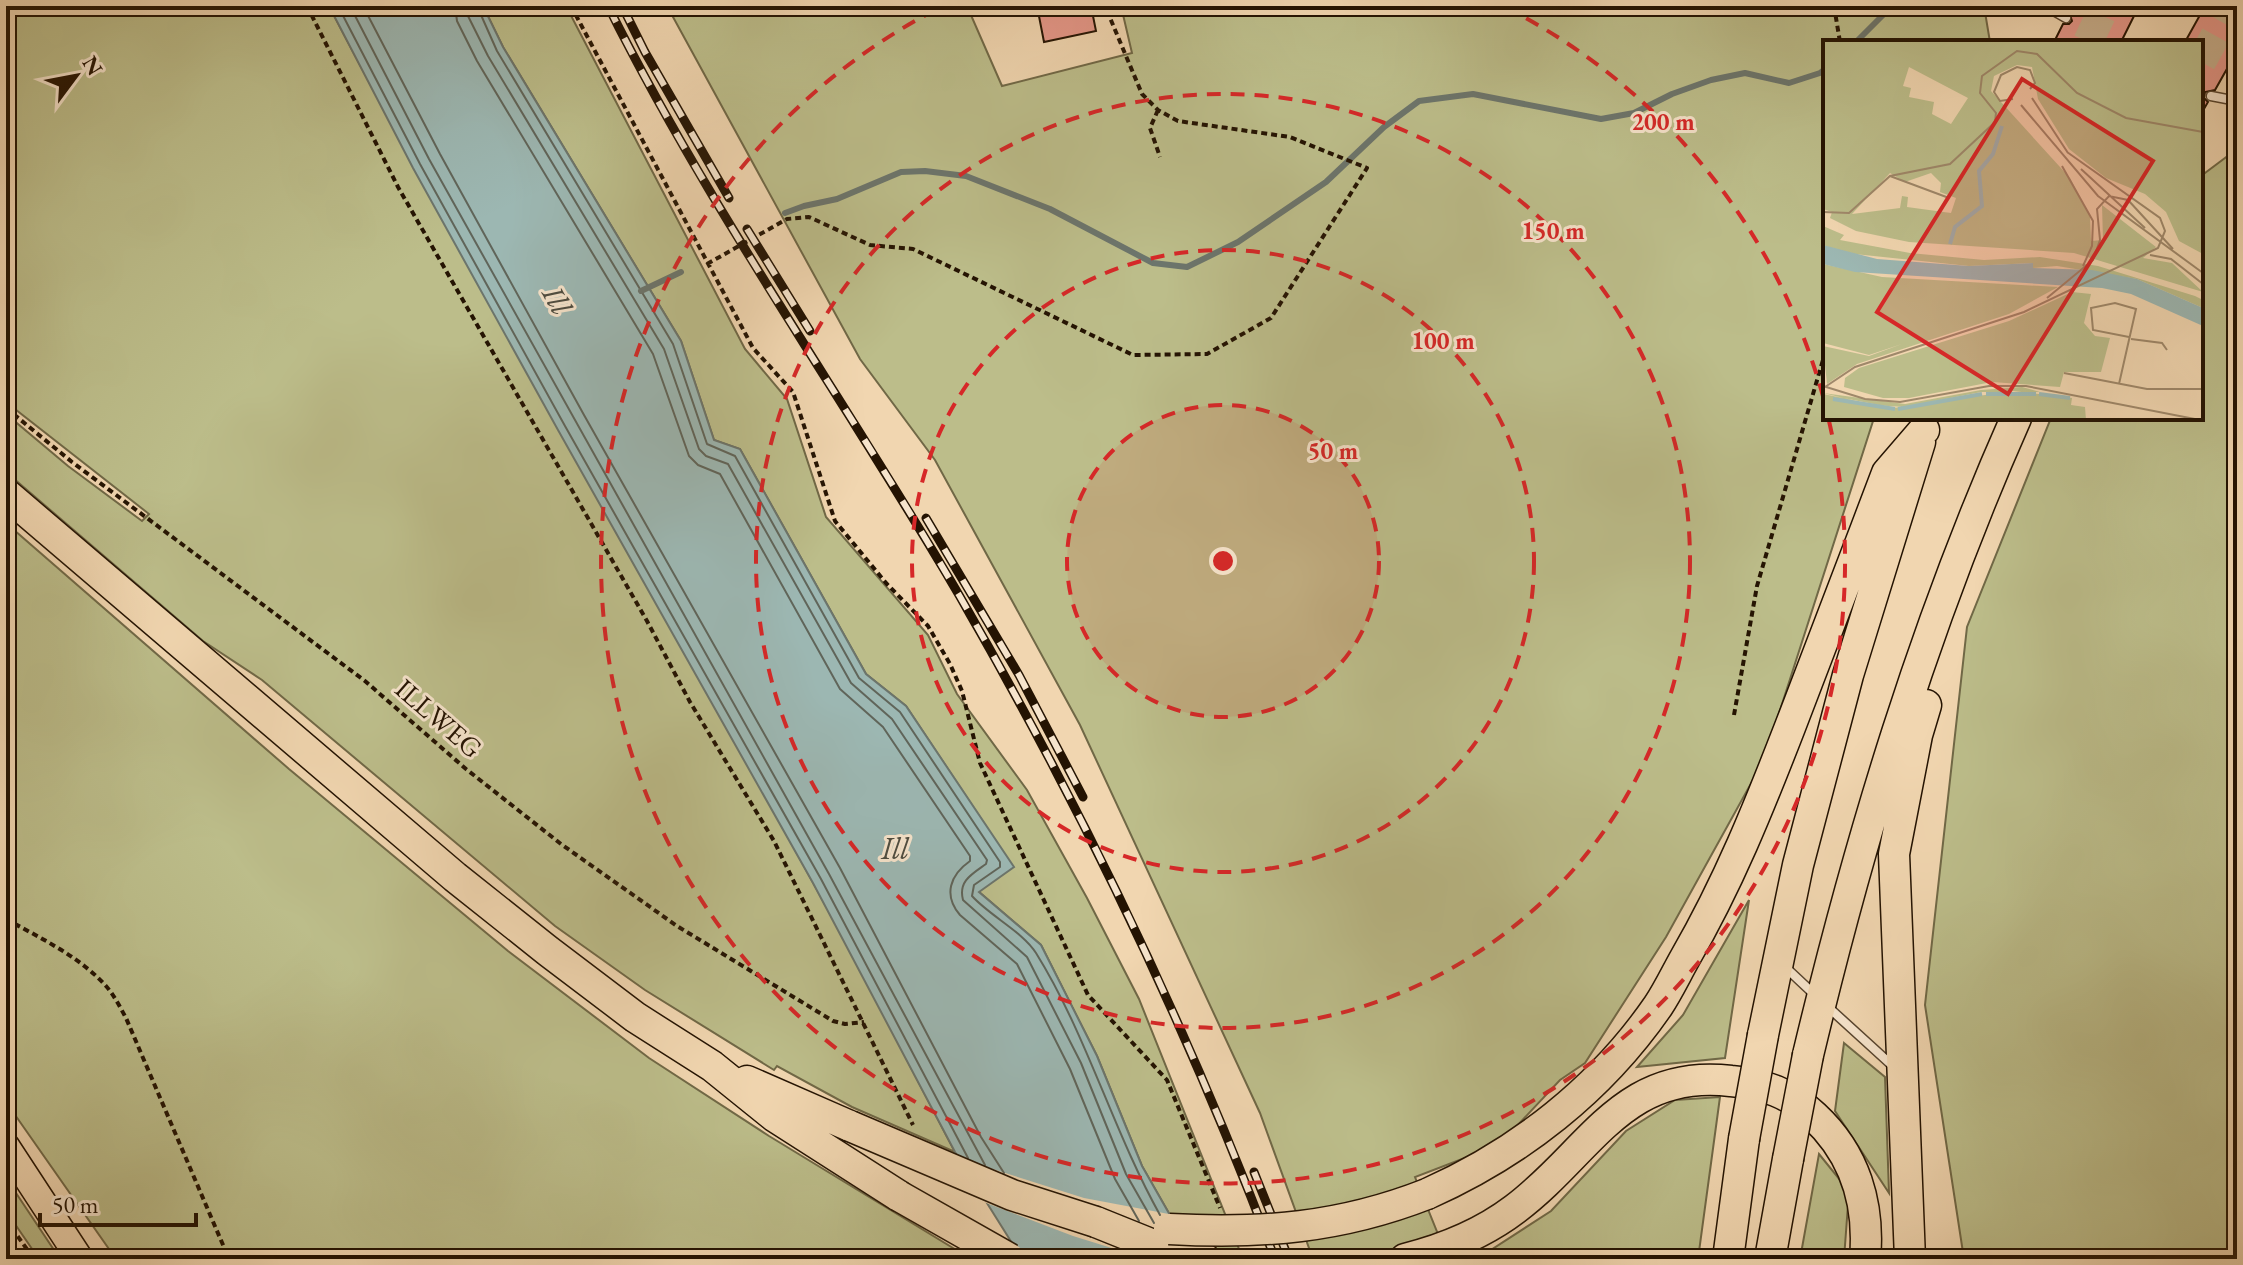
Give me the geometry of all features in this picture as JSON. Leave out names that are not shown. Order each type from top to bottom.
[{"type":"highway","points":[[1770,1259],[1808,1055],[1864,833],[1935,620],[2015,420]]},
{"type":"highway","points":[[1728,1259],[1744,1139],[1798,865],[1848,675],[1926,424]]},
{"type":"highway","points":[[1096,1222],[1232,1232],[1293,1229],[1336,1222],[1390,1209],[1461,1179],[1515,1147],[1566,1109],[1615,1059],[1659,1005],[1716,905],[1758,809],[1887,473],[1926,424]]},
{"type":"highway","points":[[6,494],[455,877],[635,1017],[712,1066],[774,1116],[899,1196],[1010,1259]]},
{"type":"highway","points":[[1910,1259],[1894,854],[1917,735],[1929,692],[1935,620]]},
{"type":"highway","points":[[712,1066],[998,1190],[1096,1222],[1173,1253],[1205,1259]]},
{"type":"highway","points":[[1405,1259],[1449,1246],[1483,1230],[1528,1199],[1607,1120],[1628,1104],[1667,1086],[1720,1079],[1776,1090],[1806,1109],[1831,1134],[1850,1163],[1864,1203],[1867,1221],[1865,1259]]},
{"type":"main road","points":[[6,1146],[80,1259]]},
{"type":"lane","points":[[2045,6],[2066,18]]},
{"type":"lane","points":[[2211,96],[2237,101]]},
{"type":"lane","points":[[1778,960],[1903,1076]]},
{"type":"path","name":"ILLWEG","points":[[6,408],[72,462],[365,681],[516,810],[622,889],[734,962],[833,1021],[845,1024],[864,1022],[774,841],[690,702],[647,621],[398,187],[307,6]]},
{"type":"path","points":[[571,6],[753,348],[793,392],[835,521],[886,583],[928,626],[950,664],[962,691],[980,763],[1088,995],[1167,1080],[1221,1211]]},
{"type":"path","points":[[707,264],[787,219],[809,217],[870,245],[913,249],[1133,355],[1207,354],[1271,318],[1367,168],[1290,137],[1178,121],[1158,110],[1142,94],[1105,6]]},
{"type":"path","points":[[1834,6],[1840,40]]},
{"type":"path","points":[[1158,110],[1150,128],[1160,157]]},
{"type":"path","points":[[1734,715],[1757,586],[1823,360]]},
{"type":"path","points":[[6,919],[76,960],[106,986],[115,999],[126,1018],[229,1259]]},
{"type":"path","points":[[6,1220],[34,1259]]},
{"type":"green space","points":[[6,6],[329,6],[507,335],[830,913],[955,1152],[852,1107],[777,1066],[774,1070],[645,990],[555,926],[262,680],[203,641],[6,472],[6,414],[68,466],[142,521],[149,514],[6,402]]},
{"type":"green space","points":[[483,6],[566,6],[745,349],[787,399],[826,517],[928,635],[957,694],[1027,790],[1087,898],[1139,999],[1243,1259],[1195,1259],[1142,1166],[1097,1056],[1041,945],[978,891],[1013,867],[906,706],[866,674],[740,449],[714,440],[681,341],[503,47]]},
{"type":"green space","points":[[667,6],[967,6],[1002,86],[1132,53],[1121,6],[1984,6],[1990,40],[1823,40],[1823,420],[1873,420],[1764,760],[1666,937],[1585,1063],[1560,1080],[1515,1128],[1483,1151],[1415,1177],[1448,1259],[1313,1259],[1260,1113],[1080,725],[935,460],[860,359]]},
{"type":"green space","points":[[2237,149],[2237,1259],[1964,1259],[1925,1005],[1967,627],[2050,420],[2203,420],[2203,174]]},
{"type":"green space","points":[[6,523],[289,769],[508,951],[649,1058],[769,1136],[971,1259],[116,1259],[6,1102]]},
{"type":"green space","points":[[1749,900],[1725,1058],[1637,1067],[1683,1015]]},
{"type":"green space","points":[[1844,1043],[1885,1077],[1889,1193],[1835,1111]]},
{"type":"green space","points":[[1720,1097],[1698,1259],[1477,1259],[1551,1211],[1626,1131],[1675,1100]]},
{"type":"green space","points":[[1819,1154],[1849,1191],[1844,1259],[1800,1259]]},
{"type":"green space","points":[[6,1178],[60,1259],[39,1259],[6,1211]]},
{"type":"water","name":"Ill","points":[[329,6],[483,6],[503,47],[681,341],[714,440],[740,449],[866,674],[906,706],[1014,867],[979,892],[1041,945],[1097,1056],[1142,1166],[1195,1259],[1022,1259],[955,1152],[813,883],[413,168]]},
{"type":"pier","points":[[951,1152],[983,1166],[1084,1198],[1174,1215],[1199,1259],[1147,1259],[1073,1236],[981,1201]]},
{"type":"building","points":[[1037,6],[1091,6],[1096,31],[1044,42]]},
{"type":"building","points":[[2072,6],[2139,6],[2122,40],[2055,40],[2063,24],[2072,21],[2069,12]]},
{"type":"building","points":[[2205,6],[2237,6],[2237,51],[2215,90],[2205,92],[2204,98],[2208,102],[2203,111],[2203,40],[2186,40]]},
{"type":"waterway","points":[[1858,40],[1883,15]]},
{"type":"waterway","points":[[785,213],[837,199],[901,172],[925,171],[966,176],[1050,209],[1153,263],[1187,267],[1238,242],[1326,182],[1384,127],[1419,101],[1473,94],[1601,119],[1634,113],[1672,94],[1711,80],[1745,73],[1789,83],[1823,71]]},
{"type":"waterway","points":[[641,291],[681,272]]},
{"type":"waterway","points":[[6,1248],[13,1259]]},
{"type":"tunnel","points":[[2089,40],[2105,6]]},
{"type":"tunnel","points":[[2203,58],[2232,6]]},
{"type":"railway","points":[[608,6],[690,157],[959,595],[1048,756],[1169,1004],[1275,1259]]},
{"type":"railway","points":[[622,6],[729,198]]},
{"type":"railway","points":[[747,229],[810,331]]},
{"type":"railway","points":[[926,518],[1019,675],[1083,797]]},
{"type":"railway","points":[[1254,1172],[1289,1259]]}]
